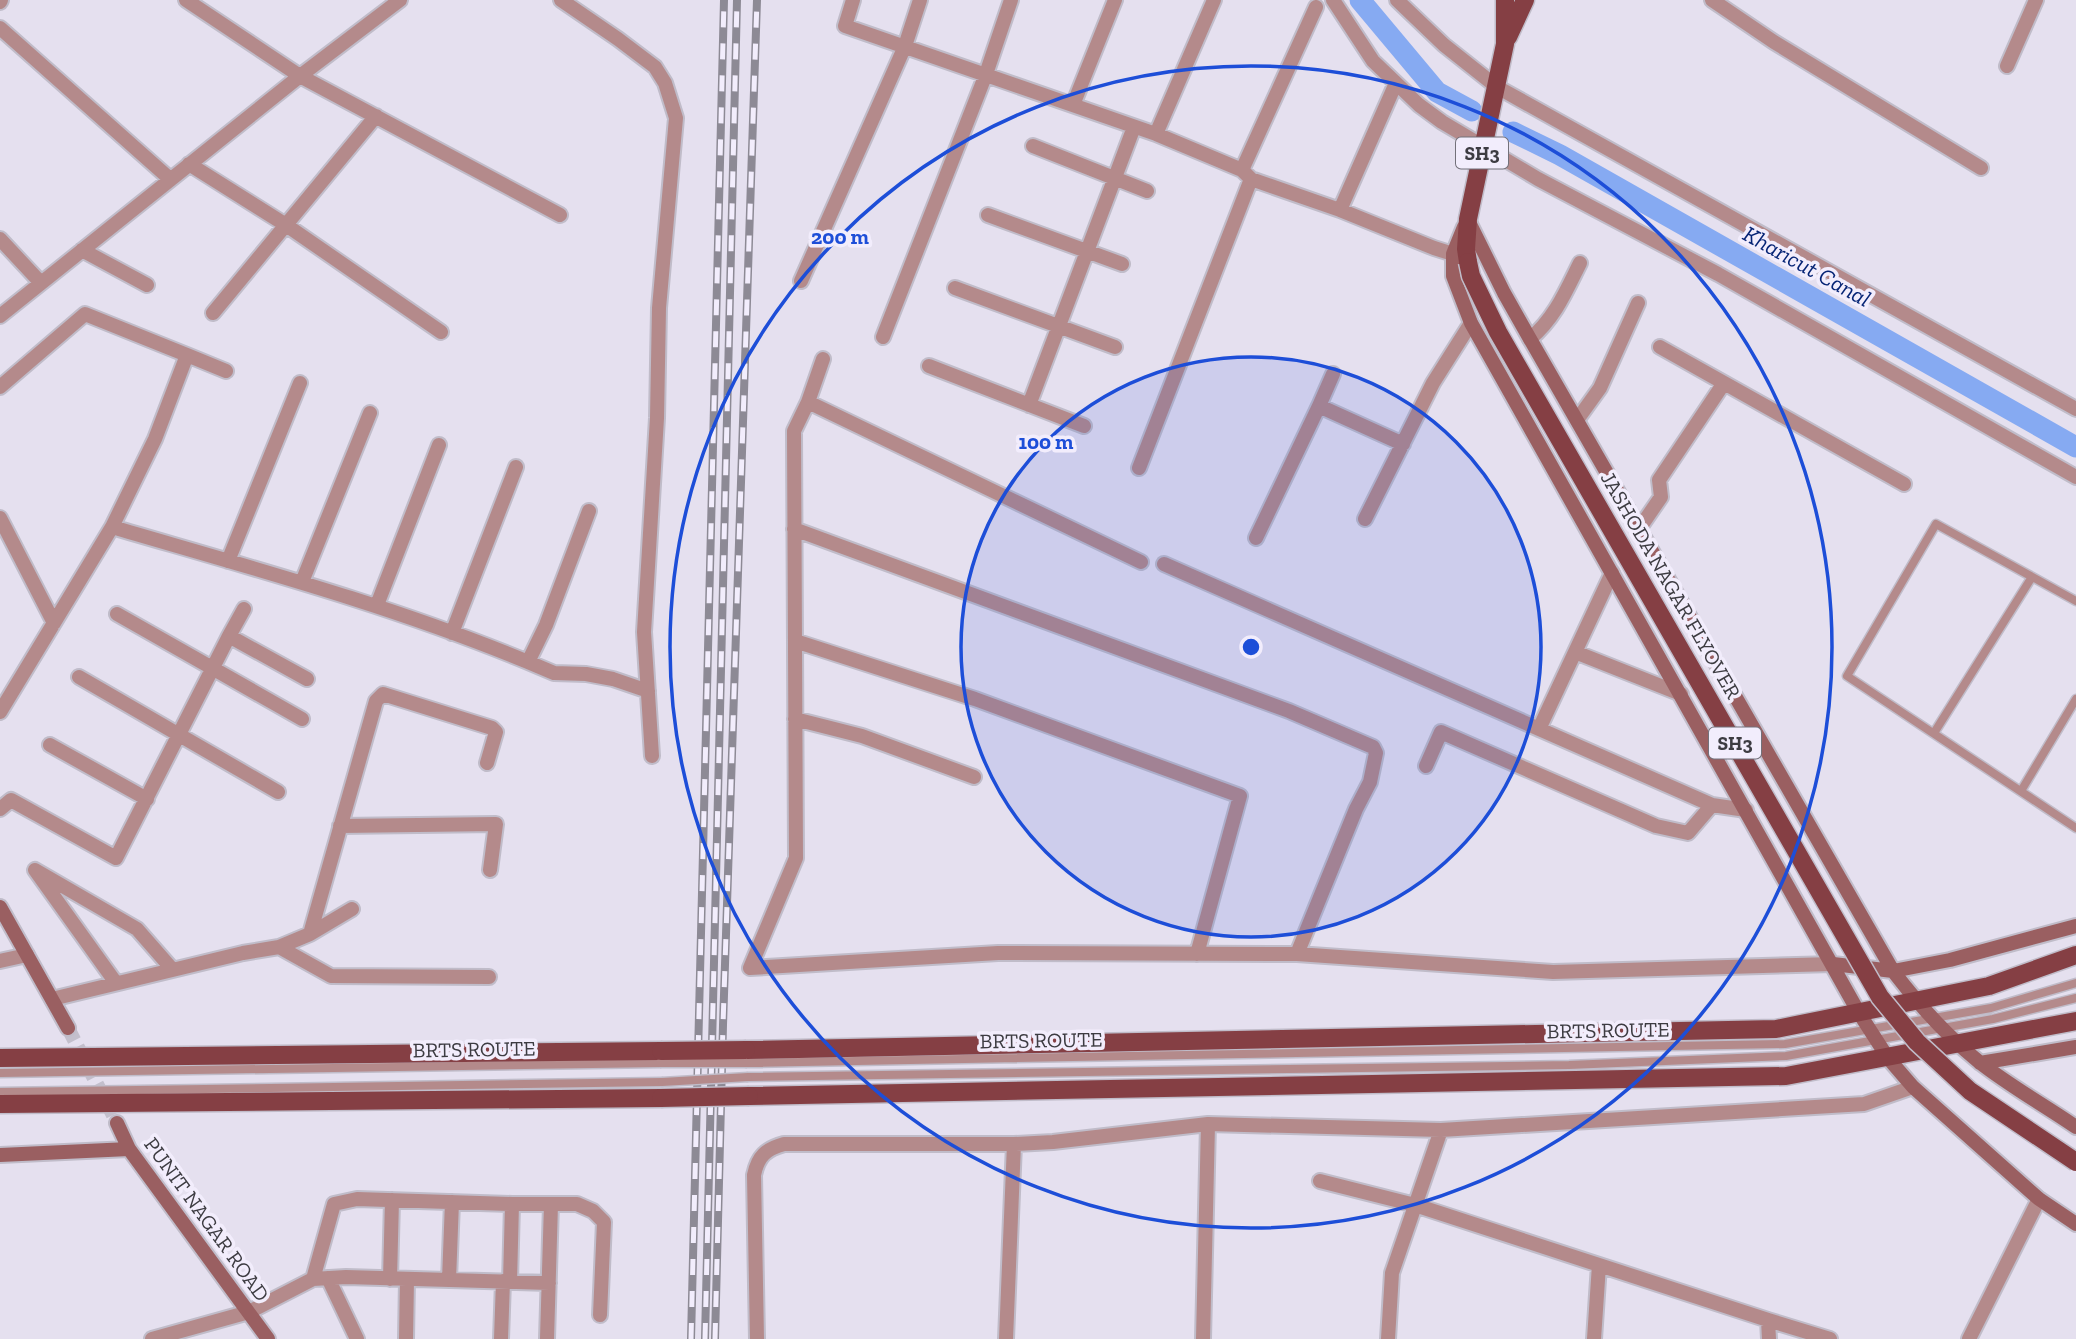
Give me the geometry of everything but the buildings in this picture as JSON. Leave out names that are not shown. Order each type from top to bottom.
[{"type":"main road","points":[[1497,87],[1505,44],[1504,0]]},
{"type":"main road","points":[[1505,44],[1525,0]]},
{"type":"main road","name":"SH3","points":[[1468,219],[1497,87]]},
{"type":"main road","name":"JASHODA NAGAR FLYOVER","points":[[1468,219],[1466,249],[1461,258],[1498,332],[1880,997],[1917,1042],[1970,1091],[2076,1162]]},
{"type":"main road","points":[[0,1058],[746,1057],[1776,1029],[1989,986],[2076,956]]},
{"type":"main road","points":[[0,1104],[661,1090],[749,1096],[1786,1076],[2076,1021]]},
{"type":"street","points":[[186,0],[300,76],[560,215]]},
{"type":"street","points":[[0,316],[300,76],[400,0]]},
{"type":"street","points":[[561,0],[618,38],[655,68],[666,83],[676,118],[659,308],[657,418],[644,632],[652,756]]},
{"type":"street","points":[[853,0],[845,26],[1156,134],[1247,175],[1461,258]]},
{"type":"street","points":[[801,281],[905,46],[920,0]]},
{"type":"street","points":[[883,337],[986,74],[1011,0]]},
{"type":"street","points":[[1073,106],[1115,0]]},
{"type":"street","points":[[1156,134],[1214,0]]},
{"type":"street","points":[[1333,0],[1373,61],[1419,105],[1483,148],[1718,274],[2076,477]]},
{"type":"street","points":[[1397,0],[1444,45],[1497,87],[2076,409]]},
{"type":"street","points":[[1712,0],[1774,42],[1981,168]]},
{"type":"street","points":[[2007,66],[2036,0]]},
{"type":"street","points":[[1139,468],[1247,175],[1316,8]]},
{"type":"street","points":[[0,28],[170,179]]},
{"type":"street","points":[[1340,210],[1396,83]]},
{"type":"street","points":[[213,313],[376,116]]},
{"type":"street","points":[[1029,405],[1134,127]]},
{"type":"street","points":[[1033,146],[1147,191]]},
{"type":"street","points":[[189,164],[286,226],[441,332]]},
{"type":"street","points":[[988,215],[1122,264]]},
{"type":"street","name":"SH3","points":[[1468,219],[1530,339],[1893,971],[1916,1001],[1980,1063],[2076,1127]]},
{"type":"street","points":[[0,240],[41,283]]},
{"type":"street","points":[[82,250],[147,285]]},
{"type":"street","name":"SH3","points":[[1461,258],[1453,276],[1471,323],[1746,810]]},
{"type":"street","points":[[1530,339],[1546,326],[1555,313],[1580,263]]},
{"type":"street","points":[[956,288],[1115,347]]},
{"type":"street","points":[[1577,421],[1601,388],[1638,303]]},
{"type":"street","points":[[0,387],[85,314],[226,371]]},
{"type":"street","points":[[1365,519],[1433,383],[1471,323]]},
{"type":"street","points":[[1660,347],[1904,484]]},
{"type":"street","points":[[2,703],[111,527],[155,439],[187,355]]},
{"type":"street","points":[[823,359],[808,402],[794,431],[796,858],[750,968],[998,953],[1297,954],[1553,972],[1833,964],[1893,971],[1950,960],[2076,926]]},
{"type":"street","points":[[929,366],[1084,426]]},
{"type":"street","points":[[1256,538],[1334,374]]},
{"type":"street","points":[[228,561],[300,383]]},
{"type":"street","points":[[1639,529],[1661,497],[1659,480],[1724,383]]},
{"type":"street","points":[[808,402],[1142,562]]},
{"type":"street","points":[[1319,406],[1403,444]]},
{"type":"street","points":[[302,582],[370,413]]},
{"type":"street","points":[[377,605],[439,445]]},
{"type":"street","points":[[452,633],[516,467]]},
{"type":"street","points":[[528,662],[546,625],[589,511]]},
{"type":"street","points":[[0,518],[54,623]]},
{"type":"street","points":[[111,527],[377,605],[554,673],[586,674],[613,679],[648,691]]},
{"type":"street","points":[[794,529],[1289,711],[1373,747],[1376,753],[1370,782],[1356,809],[1297,954]]},
{"type":"street","points":[[1164,564],[1712,805],[1746,810],[1859,1013],[1888,1058],[1913,1087],[2039,1199],[2076,1224]]},
{"type":"street","points":[[1539,729],[1612,573]]},
{"type":"street","points":[[0,809],[11,800],[116,858],[244,610]]},
{"type":"street","points":[[117,614],[302,719]]},
{"type":"street","points":[[229,636],[307,679]]},
{"type":"street","points":[[795,641],[975,699],[1240,796],[1198,954]]},
{"type":"street","points":[[1575,652],[1681,694]]},
{"type":"street","points":[[79,677],[278,792]]},
{"type":"street","points":[[310,934],[374,707],[383,694],[492,728],[496,732],[487,763]]},
{"type":"street","points":[[795,719],[862,736],[974,777]]},
{"type":"street","points":[[1426,766],[1441,732],[1656,826],[1689,832],[1712,805]]},
{"type":"street","points":[[50,745],[147,799]]},
{"type":"street","points":[[340,826],[496,824],[490,870]]},
{"type":"street","points":[[116,983],[31,864],[137,929],[172,969]]},
{"type":"street","points":[[0,906],[68,1028]]},
{"type":"street","points":[[52,999],[172,969],[279,947],[310,934],[352,909]]},
{"type":"street","points":[[279,947],[331,976],[489,976]]},
{"type":"street","points":[[0,961],[27,955]]},
{"type":"street","points":[[1980,1063],[2076,1047]]},
{"type":"street","points":[[757,1339],[754,1175],[757,1162],[769,1149],[784,1143],[1014,1144],[1208,1124],[1441,1130],[1864,1104],[1913,1087]]},
{"type":"street","name":"PUNIT NAGAR ROAD","points":[[117,1123],[129,1149],[268,1339]]},
{"type":"street","points":[[1203,1339],[1208,1124]]},
{"type":"street","points":[[1388,1339],[1392,1273],[1441,1130]]},
{"type":"street","points":[[1006,1339],[1014,1144]]},
{"type":"street","points":[[0,1154],[129,1149]]},
{"type":"street","points":[[1320,1181],[1415,1205],[1830,1339]]},
{"type":"street","points":[[357,1339],[321,1279],[334,1204],[357,1199],[513,1205],[578,1204],[593,1211],[604,1222],[600,1315]]},
{"type":"street","points":[[1969,1339],[2039,1199]]},
{"type":"street","points":[[390,1279],[392,1200]]},
{"type":"street","points":[[449,1280],[452,1202]]},
{"type":"street","points":[[547,1339],[551,1204]]},
{"type":"street","points":[[501,1339],[513,1205]]},
{"type":"street","points":[[1594,1339],[1599,1265]]},
{"type":"street","points":[[152,1339],[249,1312],[321,1279],[549,1283]]},
{"type":"street","points":[[406,1339],[407,1279]]},
{"type":"street","points":[[1769,1321],[1769,1339]]},
{"type":"lane","points":[[2076,601],[1936,524],[1847,676],[2076,828]]},
{"type":"lane","points":[[1934,733],[2032,577]]},
{"type":"lane","points":[[2021,791],[2076,699]]},
{"type":"lane","name":"BRTS ROUTE","points":[[0,1092],[661,1090],[748,1077],[1569,1065],[1786,1056],[1937,1023],[2076,983]]},
{"type":"lane","name":"BRTS ROUTE","points":[[746,1057],[1785,1045],[1873,1035],[1937,1023],[1993,1019],[2076,998]]},
{"type":"lane","name":"BRTS ROUTE","points":[[0,1073],[661,1057]]},
{"type":"waterway","name":"Kharicut Canal","points":[[1360,0],[1437,92],[1472,111]]},
{"type":"waterway","name":"Kharicut Canal","points":[[1513,132],[1560,155],[2076,447]]},
{"type":"tunnel","points":[[68,1028],[117,1123]]},
{"type":"railway","points":[[691,1339],[724,0]]},
{"type":"railway","points":[[705,1339],[737,0]]},
{"type":"railway","points":[[715,1339],[757,0]]}]
